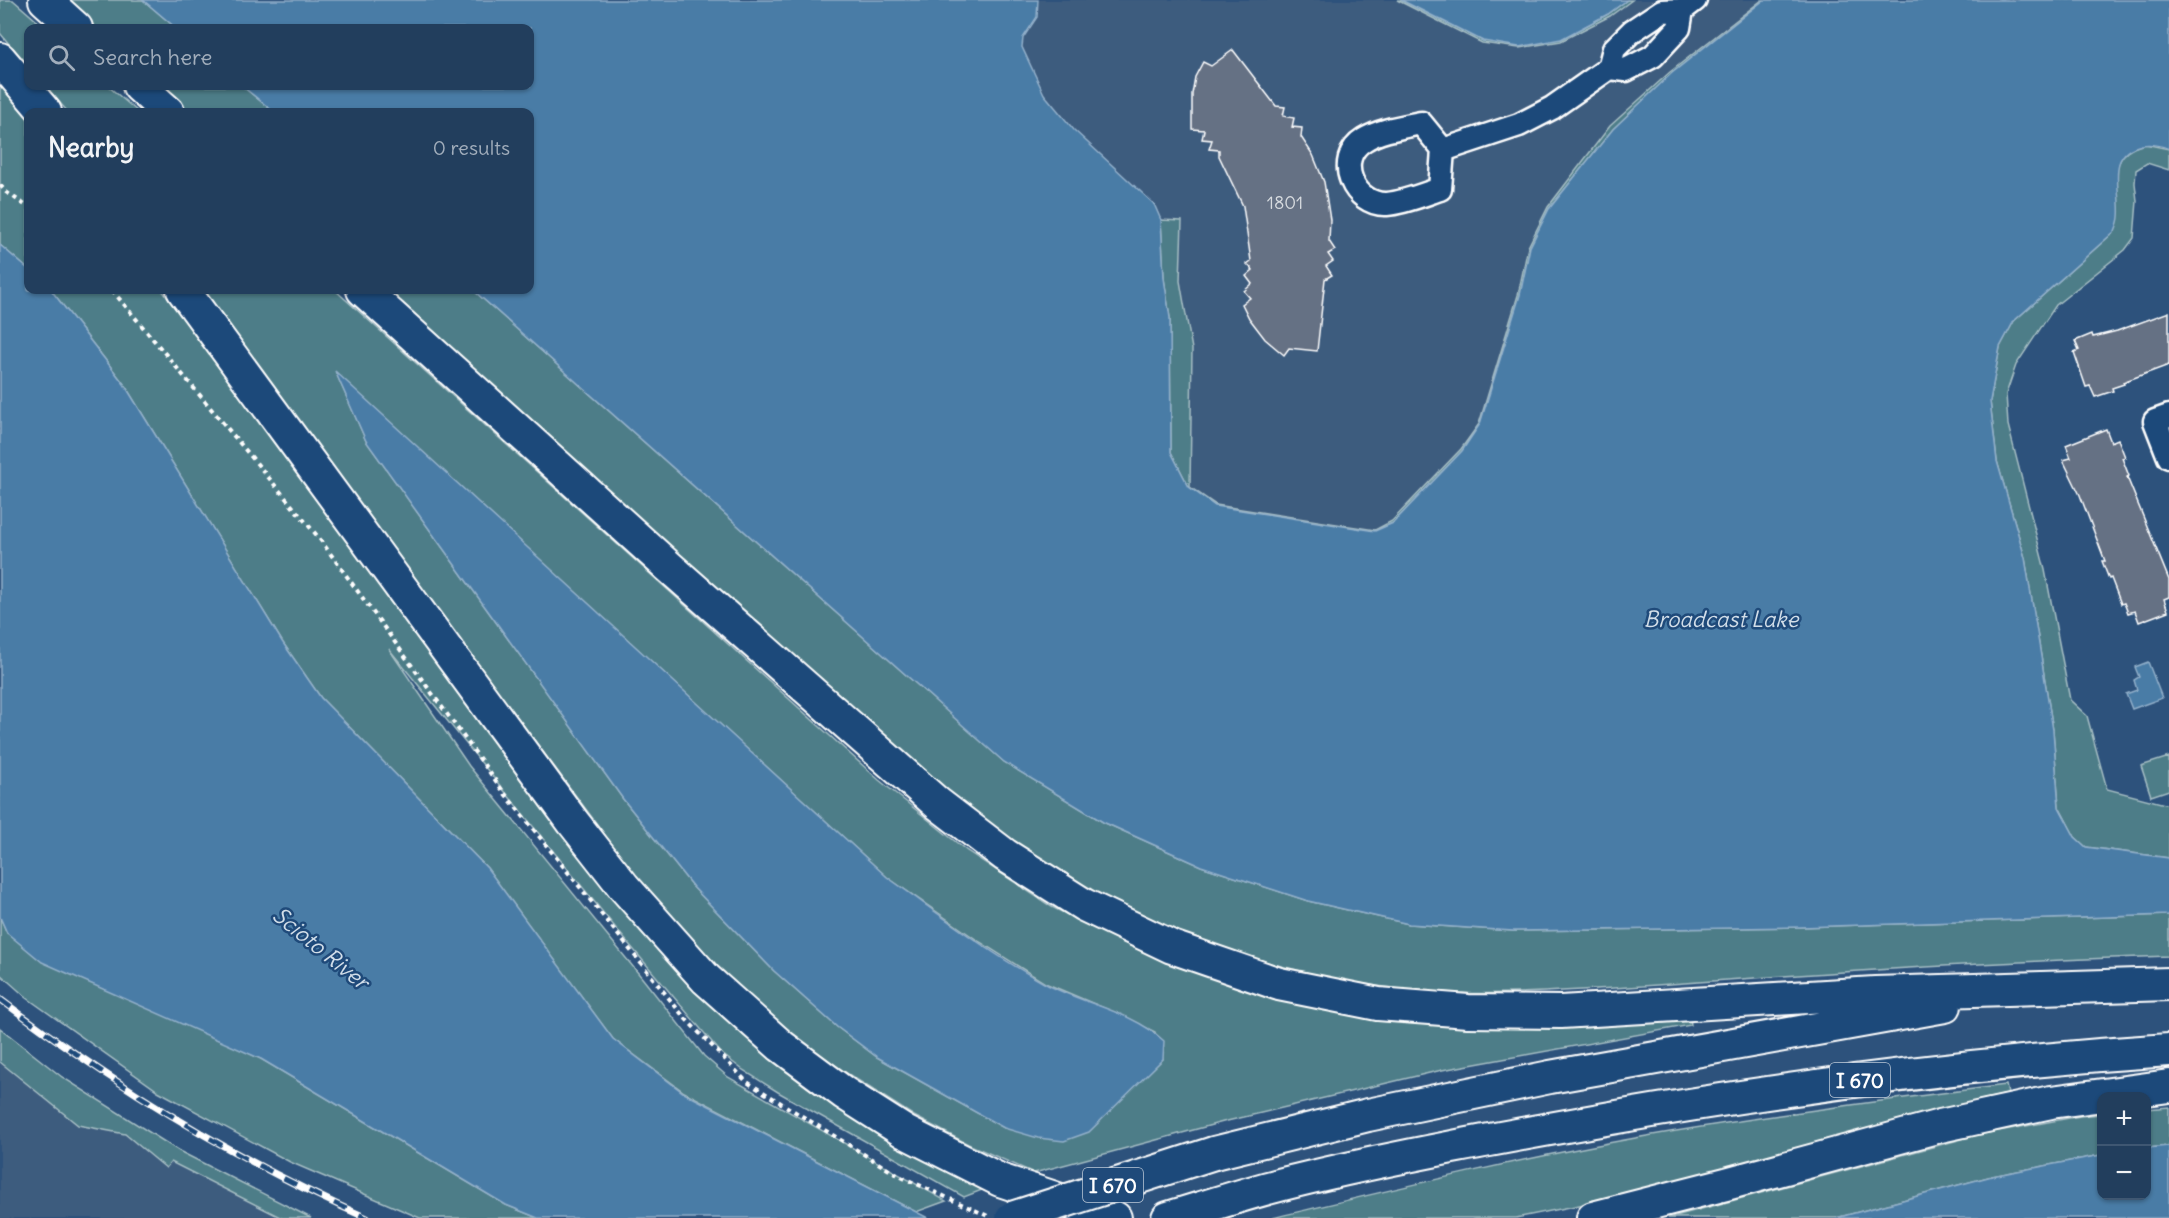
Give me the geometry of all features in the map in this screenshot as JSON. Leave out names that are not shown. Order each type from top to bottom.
[{"type":"highway","points":[[45,0],[72,24]]},
{"type":"highway","points":[[0,60],[24,88]]},
{"type":"highway","points":[[26,90],[42,108]]},
{"type":"highway","points":[[143,90],[164,108]]},
{"type":"highway","points":[[186,294],[573,822],[624,887],[706,979],[781,1046],[844,1093],[905,1132],[1000,1180],[1115,1218]]},
{"type":"highway","points":[[367,294],[702,596],[937,803],[1005,855],[1084,905],[1172,947],[1279,984],[1378,1004],[1468,1011],[1561,1012],[1875,993],[2042,988]]},
{"type":"highway","name":"I 670","points":[[1012,1218],[1214,1153],[1368,1115],[1550,1077],[2042,988],[2169,984]]},
{"type":"highway","name":"I 670","points":[[1168,1218],[1288,1182],[1465,1144],[1715,1100],[1887,1077],[2102,1054],[2169,1050]]},
{"type":"highway","points":[[1593,1218],[1940,1126],[2051,1102],[2169,1086]]},
{"type":"street","points":[[1609,68],[1626,70],[1653,56],[1679,28],[1688,5]]},
{"type":"street","points":[[1443,150],[1519,125],[1552,108],[1609,68],[1614,49],[1632,31],[1662,11],[1688,5]]},
{"type":"street","points":[[2162,419],[2169,457]]},
{"type":"path","points":[[0,185],[24,204]]},
{"type":"shaded area","points":[[1039,0],[1397,0],[1610,16],[1632,0],[1762,0],[1670,72],[1610,126],[1548,207],[1528,247],[1518,295],[1479,424],[1461,449],[1392,521],[1375,530],[1216,505],[1190,487],[1192,349],[1180,281],[1181,221],[1161,220],[1154,203],[1074,130],[1044,94],[1022,47],[1023,38],[1037,17]]},
{"type":"shaded area","points":[[0,1062],[78,1125],[125,1134],[166,1168],[171,1162],[282,1218],[0,1218]]},
{"type":"green space","points":[[0,0],[13,0],[40,24],[24,24],[24,62],[0,33]]},
{"type":"green space","points":[[64,0],[143,0],[171,24],[91,24]]},
{"type":"green space","points":[[1397,0],[1483,41],[1561,39],[1608,14],[1627,0],[1632,0],[1610,16],[1561,41],[1519,48],[1482,43]]},
{"type":"green space","points":[[1764,0],[1672,73],[1613,129],[1549,209],[1530,247],[1520,295],[1480,424],[1462,451],[1393,523],[1375,531],[1215,506],[1189,487],[1171,452],[1170,318],[1164,278],[1161,220],[1182,221],[1180,281],[1192,349],[1190,487],[1216,505],[1375,530],[1392,521],[1461,449],[1479,424],[1518,295],[1528,247],[1548,207],[1610,126],[1670,72]]},
{"type":"green space","points":[[0,83],[24,113],[24,266],[0,245]]},
{"type":"green space","points":[[49,90],[113,90],[133,108],[64,108]]},
{"type":"green space","points":[[164,90],[247,90],[269,108],[184,108]]},
{"type":"green space","points":[[2145,144],[2169,149],[2169,170],[2147,163],[2136,170],[2137,201],[2134,238],[2125,250],[2056,305],[2016,365],[2006,394],[2008,425],[2045,570],[2070,700],[2087,716],[2107,789],[2169,805],[2169,858],[2086,847],[2075,837],[2059,807],[2053,730],[2025,558],[1997,461],[1990,401],[2000,347],[2014,321],[2115,231],[2117,168],[2121,158],[2127,152]]},
{"type":"green space","points":[[54,294],[165,294],[530,792],[627,915],[679,973],[735,1028],[795,1078],[875,1132],[922,1158],[987,1188],[964,1197],[778,1092],[722,1054],[623,937],[389,649],[469,766],[704,1056],[728,1077],[946,1201],[916,1212],[684,1092],[613,1039],[487,868],[321,698],[283,643],[124,384]]},
{"type":"green space","points":[[206,294],[339,294],[879,780],[967,851],[1052,907],[1128,945],[1202,975],[1286,1000],[1690,1018],[1691,1025],[1442,1070],[1223,1122],[1034,1173],[968,1144],[914,1116],[845,1072],[786,1030],[738,987],[685,933],[635,875]],"holes":[[[336,373],[887,877],[980,942],[1045,983],[1155,1032],[1163,1059],[1138,1083],[1004,1128],[877,1057],[837,1027],[774,971],[693,887],[623,799],[366,441]]]},
{"type":"green space","points":[[386,294],[478,294],[1004,762],[1103,822],[1201,866],[1308,901],[1409,924],[1513,931],[1801,927],[2169,915],[2169,956],[1976,964],[1516,993],[1457,993],[1372,985],[1286,967],[1243,955],[1161,926],[1123,909],[1044,864],[921,775]]},
{"type":"green space","points":[[2169,757],[2169,790],[2151,796],[2141,766]]},
{"type":"green space","points":[[0,917],[7,933],[261,1059],[506,1205],[538,1218],[420,1218],[290,1162],[158,1091],[27,998],[0,974]]},
{"type":"green space","points":[[0,1028],[62,1077],[179,1151],[311,1218],[282,1218],[171,1162],[166,1168],[125,1134],[78,1125],[0,1062]]},
{"type":"green space","points":[[2006,1085],[2008,1094],[1924,1113],[1664,1185],[1516,1218],[1272,1218],[1410,1185],[1641,1137],[1823,1109]]},
{"type":"green space","points":[[2169,1107],[2169,1146],[2151,1148],[2151,1109]]},
{"type":"green space","points":[[2097,1114],[2097,1156],[1992,1176],[1836,1218],[1668,1218],[1977,1135]]},
{"type":"water","name":"Broadcast Lake","points":[[143,0],[1038,0],[1037,17],[1023,38],[1022,47],[1044,94],[1074,130],[1154,204],[1161,220],[1164,278],[1170,318],[1171,452],[1189,487],[1215,506],[1375,531],[1393,523],[1462,451],[1480,424],[1520,295],[1530,247],[1549,209],[1613,129],[1672,73],[1764,0],[2169,0],[2169,149],[2156,145],[2142,145],[2130,149],[2123,156],[2117,174],[2119,217],[2115,231],[2014,321],[2000,347],[1990,401],[1997,461],[2025,558],[2053,730],[2059,807],[2075,837],[2086,847],[2169,858],[2169,915],[1801,927],[1513,931],[1409,924],[1308,901],[1201,866],[1103,822],[1004,762],[478,294],[534,294],[534,108],[269,108],[247,90],[534,90],[534,24],[171,24]]},
{"type":"water","points":[[1401,0],[1627,0],[1608,14],[1561,39],[1519,47],[1483,41]]},
{"type":"water","name":"Scioto River","points":[[0,245],[24,266],[24,294],[54,294],[124,384],[283,643],[321,698],[487,868],[613,1039],[684,1093],[928,1218],[538,1218],[506,1205],[261,1059],[42,962],[7,933],[0,917]]},
{"type":"water","points":[[335,371],[887,877],[1003,959],[1044,983],[1122,1015],[1151,1030],[1164,1041],[1163,1059],[1089,1132],[1064,1141],[1038,1138],[1004,1128],[877,1057],[837,1027],[774,971],[693,887],[623,799],[366,441]]},
{"type":"water","points":[[2148,662],[2162,698],[2132,709],[2126,694],[2137,690],[2134,680],[2139,677],[2135,667]]},
{"type":"water","points":[[2169,1146],[2169,1218],[1836,1218],[1992,1176],[2097,1156],[2097,1200],[2151,1200],[2151,1148]]},
{"type":"building","points":[[1233,50],[1276,106],[1285,107],[1283,116],[1294,118],[1292,127],[1302,128],[1301,137],[1313,155],[1324,182],[1330,220],[1329,241],[1335,250],[1328,254],[1333,261],[1326,266],[1332,275],[1325,279],[1317,351],[1289,348],[1284,355],[1265,339],[1249,318],[1242,304],[1250,298],[1244,291],[1252,284],[1246,276],[1253,270],[1247,264],[1251,261],[1243,206],[1219,156],[1219,150],[1209,149],[1212,140],[1202,139],[1204,130],[1192,129],[1192,94],[1195,77],[1203,62],[1211,66]]},
{"type":"building","points":[[2169,312],[2169,365],[2123,382],[2124,384],[2112,388],[2113,391],[2095,397],[2090,386],[2086,387],[2074,352],[2079,350],[2075,341],[2092,334],[2093,337],[2117,331]]},
{"type":"building","points":[[2106,429],[2111,442],[2118,439],[2125,457],[2122,458],[2129,476],[2127,477],[2169,580],[2169,597],[2164,599],[2168,611],[2139,622],[2135,611],[2128,613],[2124,603],[2121,604],[2111,578],[2109,579],[2102,561],[2105,561],[2080,495],[2063,460],[2071,458],[2066,445]]},
{"type":"railway","points":[[0,999],[87,1061],[177,1119],[270,1171],[367,1218]]}]
